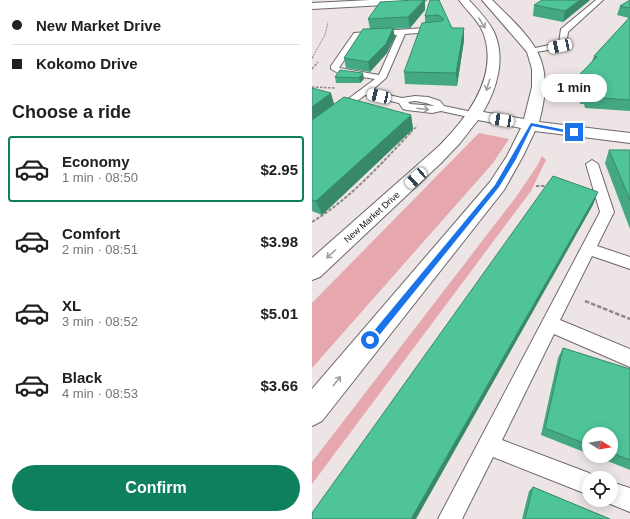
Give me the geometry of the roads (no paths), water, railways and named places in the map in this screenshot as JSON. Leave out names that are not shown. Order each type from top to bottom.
[{"type":"street","points":[[312,6],[421,0]]},
{"type":"street","name":"New Market Drive","points":[[312,271],[452,143],[479,108],[489,84],[493,51],[490,36],[476,14],[464,0]]},
{"type":"street","points":[[312,411],[497,186],[514,159],[531,125],[537,88],[537,72],[533,51],[508,19],[487,0]]},
{"type":"street","points":[[473,116],[604,137],[630,138]]},
{"type":"lane","points":[[533,51],[560,46],[562,44],[564,32],[600,0]]},
{"type":"lane","points":[[382,78],[338,70],[335,69],[334,66],[357,35],[439,29]]},
{"type":"lane","points":[[312,131],[382,78],[396,49],[402,32]]},
{"type":"lane","points":[[363,92],[402,101],[415,98],[423,99],[437,103],[441,108],[473,116]]},
{"type":"lane","points":[[450,519],[607,212],[592,164]]},
{"type":"lane","points":[[588,249],[630,263]]},
{"type":"lane","points":[[550,324],[630,358]]},
{"type":"lane","points":[[488,445],[582,481]]},
{"type":"lane","points":[[618,496],[630,500]]}]
